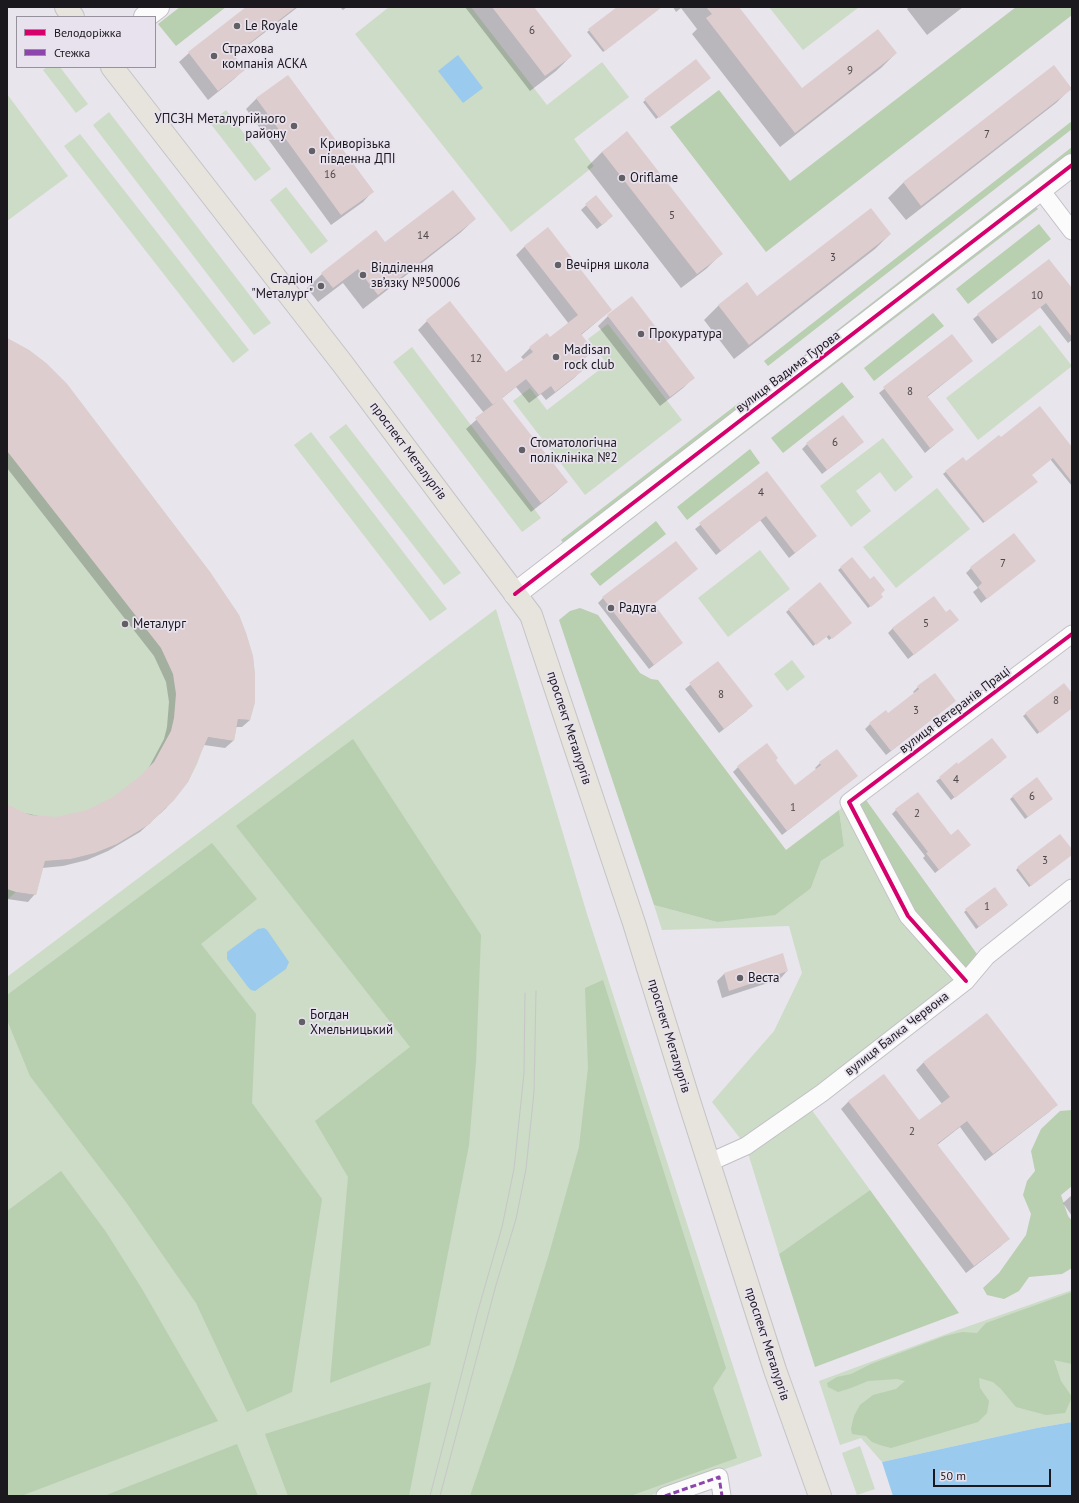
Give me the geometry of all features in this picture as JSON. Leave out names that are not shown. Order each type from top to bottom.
[{"type":"main road","points":[[66,7],[72,16]]},
{"type":"main road","name":"проспект Металургів","points":[[113,68],[342,363],[531,615],[634,923],[708,1163],[780,1384],[820,1496]]},
{"type":"street","points":[[146,16],[158,7]]},
{"type":"street","name":"вулиця Вадима Гурова","points":[[515,594],[1072,165]]},
{"type":"street","points":[[1040,189],[1072,231]]},
{"type":"street","name":"вулиця Ветеранів Праці","points":[[966,981],[908,916],[849,802],[1072,634]]},
{"type":"street","name":"вулиця Балка Червона","points":[[708,1163],[746,1146],[822,1093],[966,981],[987,956],[1072,888]]},
{"type":"street","points":[[665,1496],[719,1477],[722,1496]]},
{"type":"green space","points":[[180,7],[226,7],[176,46],[158,24]]},
{"type":"green space","points":[[389,7],[471,7],[547,105],[602,62],[629,97],[574,139],[594,166],[511,232],[355,34]]},
{"type":"green space","points":[[769,7],[859,7],[803,50]]},
{"type":"green space","points":[[1016,7],[1072,7],[1072,15],[766,252],[670,127],[719,90],[790,181]]},
{"type":"green space","points":[[46,68],[61,68],[88,104],[76,113],[43,70]]},
{"type":"green space","points":[[7,94],[68,176],[7,221]]},
{"type":"green space","points":[[226,110],[271,169],[255,181],[210,123]]},
{"type":"green space","points":[[109,112],[271,323],[254,335],[93,125]]},
{"type":"green space","points":[[1072,121],[1072,129],[768,366],[764,361]]},
{"type":"green space","points":[[80,134],[249,350],[233,363],[64,146]]},
{"type":"green space","points":[[1072,147],[1072,155],[781,381],[778,376]]},
{"type":"green space","points":[[286,187],[328,241],[311,254],[270,200]]},
{"type":"green space","points":[[1035,205],[1038,209],[578,560],[576,557]]},
{"type":"green space","points":[[1039,224],[1051,239],[968,304],[956,289]]},
{"type":"green space","points":[[933,313],[944,326],[874,381],[864,368]]},
{"type":"green space","points":[[608,324],[682,420],[585,495],[513,401],[530,388],[547,410],[607,364],[588,339]]},
{"type":"green space","points":[[1040,325],[1072,366],[978,440],[946,398]]},
{"type":"green space","name":"Металург","points":[[7,338],[29,350],[46,363],[67,384],[210,572],[239,615],[246,633],[253,656],[255,702],[250,720],[238,719],[234,741],[207,737],[197,764],[188,782],[174,800],[160,814],[156,811],[148,818],[151,823],[117,844],[95,853],[71,859],[45,861],[36,895],[16,892],[7,900]]},
{"type":"green space","points":[[412,347],[541,518],[522,532],[393,362]]},
{"type":"green space","points":[[842,382],[854,397],[783,453],[771,438]]},
{"type":"green space","points":[[740,402],[744,407],[565,545],[561,540]]},
{"type":"green space","points":[[346,424],[461,573],[444,585],[329,437]]},
{"type":"green space","points":[[311,432],[447,609],[430,621],[294,445]]},
{"type":"green space","points":[[883,438],[913,477],[895,492],[880,472],[856,491],[871,511],[851,527],[820,486]]},
{"type":"green space","points":[[750,449],[760,463],[687,520],[677,507]]},
{"type":"green space","points":[[937,488],[970,529],[896,588],[863,547]]},
{"type":"green space","points":[[656,521],[666,534],[600,586],[590,574]]},
{"type":"green space","points":[[760,550],[790,589],[728,637],[698,598]]},
{"type":"green space","points":[[580,608],[598,615],[640,673],[651,679],[658,680],[786,850],[839,810],[844,846],[821,861],[811,888],[775,915],[717,922],[654,905],[559,620],[570,611]]},
{"type":"green space","points":[[496,609],[587,914],[762,1456],[649,1496],[7,1496],[7,977]]},
{"type":"green space","points":[[792,660],[805,677],[787,691],[774,674]]},
{"type":"green space","points":[[353,739],[481,935],[476,1062],[469,1145],[430,1345],[330,1383],[348,1177],[315,1121],[410,1047],[236,826]]},
{"type":"green space","points":[[861,793],[982,961],[966,981],[908,916],[849,802]]},
{"type":"green space","points":[[849,802],[966,981],[746,1146],[712,1102],[774,1031],[802,973],[789,926],[662,930],[654,905],[717,922],[811,888],[821,861],[844,846],[839,810]]},
{"type":"green space","points":[[212,843],[257,899],[201,944],[256,1014],[252,1103],[322,1199],[292,1392],[247,1412],[196,1303],[126,1202],[30,1076],[7,1020],[7,995]]},
{"type":"green space","points":[[603,980],[726,1368],[713,1388],[737,1458],[630,1496],[470,1496],[514,1367],[549,1254],[579,1147],[588,1068],[585,988]]},
{"type":"green space","points":[[811,1109],[870,1190],[779,1254],[748,1153]]},
{"type":"green space","points":[[1072,1110],[1072,1186],[1061,1195],[1068,1216],[1072,1221],[1072,1268],[1062,1274],[1029,1277],[1019,1291],[1004,1299],[987,1295],[983,1288],[999,1273],[1026,1235],[1031,1214],[1023,1195],[1027,1181],[1035,1171],[1031,1151],[1041,1129],[1060,1111]]},
{"type":"green space","points":[[61,1171],[106,1232],[142,1289],[218,1421],[21,1496],[7,1496],[7,1211]]},
{"type":"green space","points":[[870,1190],[959,1313],[815,1367],[779,1254]]},
{"type":"green space","points":[[1072,1290],[1072,1422],[1037,1428],[882,1462],[861,1438],[840,1445],[819,1381]]},
{"type":"green space","points":[[1072,1292],[1072,1364],[1054,1360],[1061,1381],[1072,1397],[1065,1413],[1046,1415],[1016,1407],[993,1382],[979,1378],[980,1388],[989,1401],[987,1413],[978,1422],[891,1448],[872,1442],[866,1436],[852,1434],[851,1429],[854,1416],[860,1405],[873,1395],[896,1389],[905,1381],[897,1379],[868,1381],[838,1392],[828,1387],[827,1383],[837,1377],[851,1374],[871,1364],[945,1336],[962,1332],[977,1333],[986,1323]]},
{"type":"green space","points":[[431,1382],[409,1496],[288,1496],[265,1434]]},
{"type":"green space","points":[[237,1444],[258,1496],[104,1496]]},
{"type":"green space","points":[[860,1446],[875,1489],[857,1495],[842,1453]]},
{"type":"water","points":[[458,55],[483,88],[463,103],[438,71]]},
{"type":"water","points":[[264,928],[267,930],[289,962],[286,969],[255,991],[248,987],[227,959],[227,952],[258,929]]},
{"type":"water","points":[[1072,1422],[1072,1496],[893,1496],[882,1462],[1037,1428]]},
{"type":"building","points":[[246,7],[296,7],[234,55],[245,70],[218,91],[188,52]]},
{"type":"building","points":[[492,7],[534,7],[572,56],[545,76]]},
{"type":"building","points":[[617,7],[662,7],[605,51],[588,29]]},
{"type":"building","points":[[706,7],[739,7],[802,88],[878,29],[897,53],[795,133],[706,18],[712,14]]},
{"type":"building","points":[[696,59],[711,78],[659,118],[644,99]]},
{"type":"building","points":[[1054,65],[1072,89],[921,206],[903,182]]},
{"type":"building","points":[[288,75],[374,192],[341,215],[256,98]]},
{"type":"building","points":[[627,131],[723,254],[697,274],[602,152]]},
{"type":"building","points":[[453,190],[476,219],[378,295],[358,269],[333,288],[321,273],[376,230],[385,242]]},
{"type":"building","points":[[596,195],[613,216],[602,225],[585,204]]},
{"type":"building","points":[[871,208],[891,234],[749,345],[718,305],[747,282],[757,296]]},
{"type":"building","points":[[548,227],[612,310],[581,334],[594,351],[579,362],[585,369],[555,392],[551,386],[539,395],[526,379],[493,405],[426,320],[450,301],[506,372],[533,352],[529,347],[547,333],[550,337],[578,315],[524,246]]},
{"type":"building","points":[[1049,259],[1072,288],[1072,337],[1046,303],[998,340],[977,314]]},
{"type":"building","name":"Прокуратура","points":[[632,296],[695,378],[670,397],[607,315]]},
{"type":"building","points":[[952,334],[973,361],[927,396],[954,430],[930,448],[883,387]]},
{"type":"building","points":[[7,338],[29,350],[46,363],[67,384],[210,572],[239,615],[253,656],[255,675],[255,702],[250,720],[238,719],[234,741],[208,737],[188,782],[174,800],[148,825],[117,844],[95,853],[71,859],[45,861],[36,895],[7,889],[7,804],[31,815],[56,817],[87,810],[113,797],[138,778],[154,762],[171,731],[174,718],[176,694],[173,674],[161,648],[7,451]]},
{"type":"building","name":"Стоматологічна поліклініка №2","points":[[502,398],[568,482],[541,503],[475,418]]},
{"type":"building","points":[[1040,406],[1072,447],[1072,482],[1053,458],[1032,475],[1038,482],[985,522],[945,471],[963,457],[966,461],[999,435],[1001,437]]},
{"type":"building","points":[[843,415],[864,442],[827,470],[806,443]]},
{"type":"building","points":[[767,471],[817,536],[795,553],[766,516],[721,551],[699,523]]},
{"type":"building","points":[[1014,533],[1036,561],[987,599],[978,587],[982,583],[970,567]]},
{"type":"building","points":[[676,541],[698,569],[654,604],[683,643],[654,665],[602,597]]},
{"type":"building","points":[[852,557],[870,579],[874,576],[885,590],[881,594],[883,597],[871,607],[840,567]]},
{"type":"building","points":[[820,582],[852,623],[832,639],[829,635],[816,645],[788,609]]},
{"type":"building","points":[[934,596],[946,612],[950,609],[959,620],[914,655],[892,628]]},
{"type":"building","points":[[718,661],[753,706],[724,729],[689,683]]},
{"type":"building","points":[[935,673],[956,701],[891,751],[869,723],[886,710],[888,713],[919,689],[917,686]]},
{"type":"building","points":[[1064,683],[1072,693],[1072,708],[1040,733],[1025,713]]},
{"type":"building","points":[[992,738],[1007,757],[955,798],[939,777],[957,762],[958,764]]},
{"type":"building","points":[[767,743],[778,758],[776,760],[795,785],[821,765],[819,762],[837,749],[858,776],[787,831],[737,766]]},
{"type":"building","points":[[1037,777],[1053,799],[1028,817],[1012,796]]},
{"type":"building","points":[[918,792],[951,835],[958,829],[971,845],[939,870],[926,853],[928,852],[895,809]]},
{"type":"building","points":[[1060,834],[1072,849],[1072,855],[1031,886],[1017,867]]},
{"type":"building","points":[[995,887],[1008,905],[979,927],[965,909]]},
{"type":"building","points":[[783,953],[788,971],[729,991],[724,973]]},
{"type":"building","points":[[987,1013],[1058,1105],[993,1154],[967,1121],[937,1144],[1010,1239],[974,1266],[848,1101],[884,1074],[919,1120],[950,1097],[923,1062]]},
{"type":"tram line","points":[[440,1496],[496,1285],[516,1219],[526,1169],[534,1092],[536,991]]},
{"type":"tram line","points":[[430,1496],[477,1314],[502,1227],[514,1169],[524,1073],[525,993]]},
{"type":"marked path","points":[[665,1496],[719,1477],[722,1496]]},
{"type":"cycle path","points":[[515,594],[1072,165]]},
{"type":"cycle path","points":[[966,981],[908,916],[849,802],[1072,634]]},
{"type":"place","name":"Le Royale","points":[[237,26]]},
{"type":"place","name":"Страхова компанія АСКА","points":[[214,56]]},
{"type":"place","name":"УПСЗН Металургійного району","points":[[294,126]]},
{"type":"place","name":"Криворізька південна ДПІ","points":[[312,151]]},
{"type":"place","name":"Oriflame","points":[[622,178]]},
{"type":"place","name":"Вечірня школа","points":[[558,265]]},
{"type":"place","name":"Відділення зв’язку №50006","points":[[363,275]]},
{"type":"place","name":"Стадіон \"Металург\"","points":[[321,286]]},
{"type":"place","name":"Прокуратура","points":[[641,334]]},
{"type":"place","name":"Madisan rock club","points":[[556,357]]},
{"type":"place","name":"Стоматологічна поліклініка №2","points":[[522,450]]},
{"type":"place","name":"Радуга","points":[[611,608]]},
{"type":"place","name":"Металург","points":[[125,624]]},
{"type":"place","name":"Веста","points":[[740,978]]},
{"type":"place","name":"Богдан Хмельницький","points":[[302,1022]]}]
